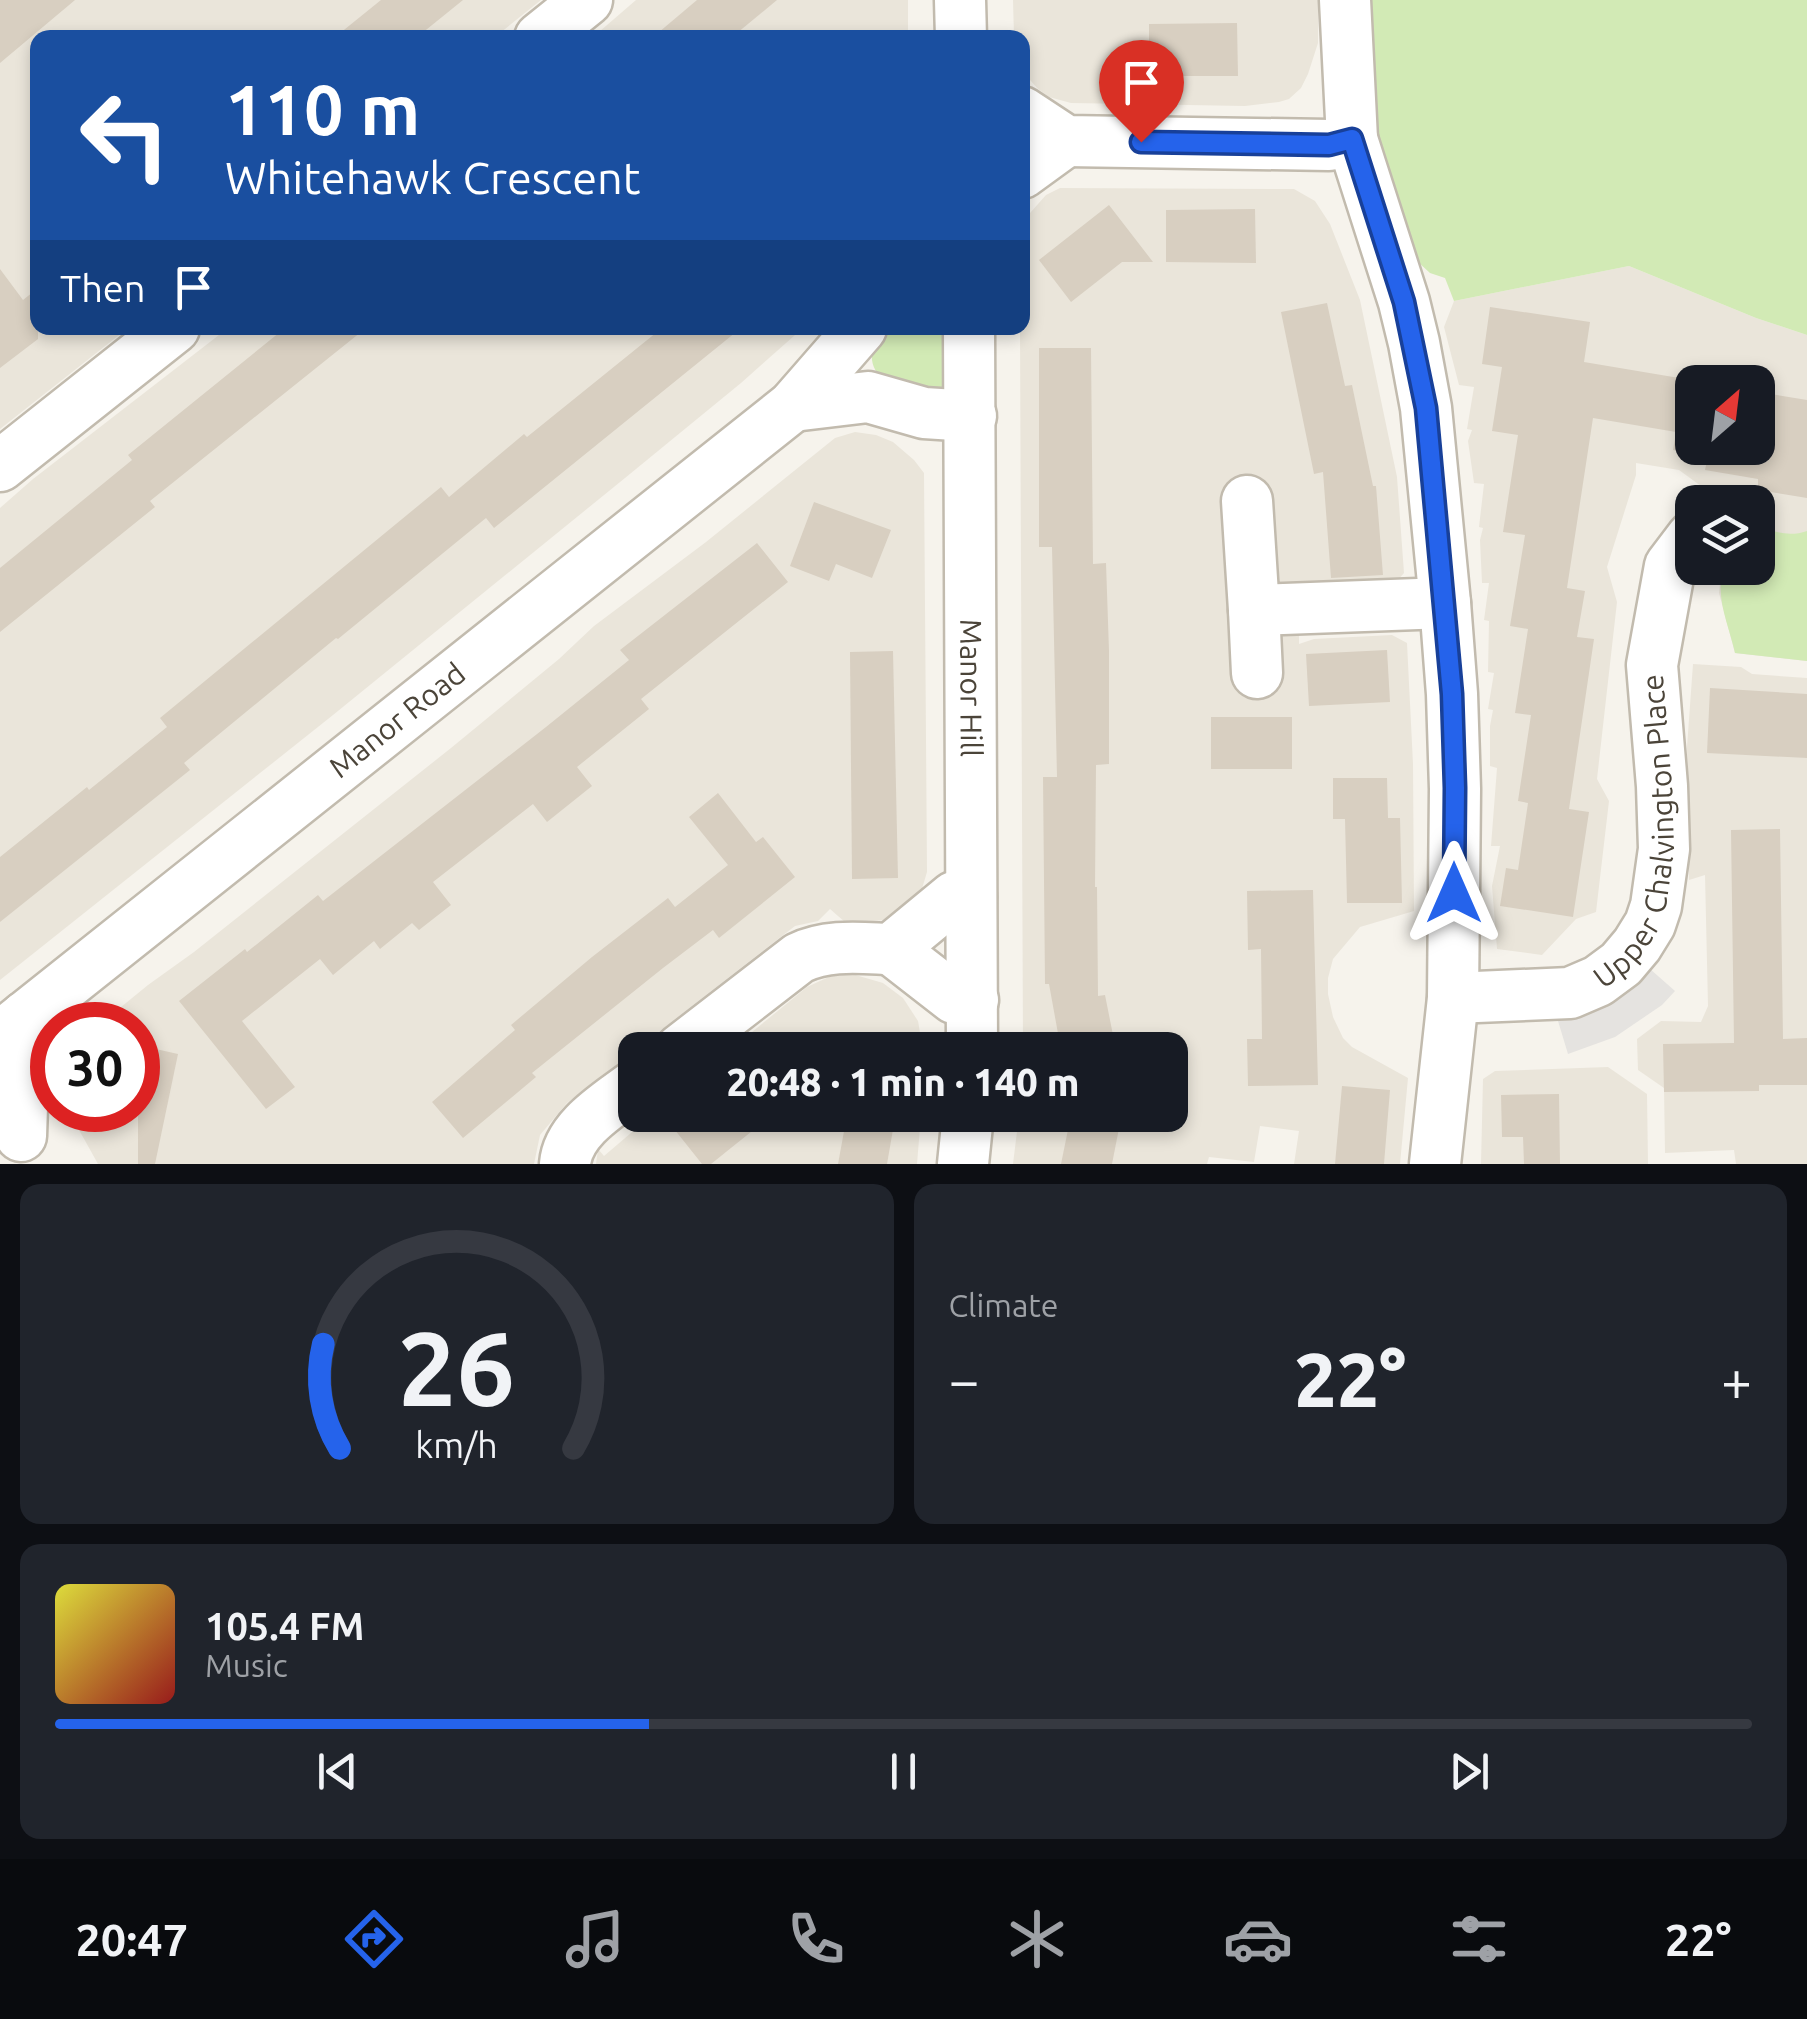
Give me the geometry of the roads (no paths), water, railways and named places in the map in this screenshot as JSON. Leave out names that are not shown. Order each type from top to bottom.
[{"type":"street","points":[[550,30],[588,0]]},
{"type":"street","points":[[960,0],[961,30]]},
{"type":"street","points":[[1345,0],[1352,139],[1414,343],[1426,408],[1445,604],[1455,788],[1454,998],[1436,1164]]},
{"type":"street","points":[[1030,117],[1066,141],[1329,145],[1352,139]]},
{"type":"street","points":[[1030,167],[1066,141]]},
{"type":"street","points":[[0,466],[165,335]]},
{"type":"street","name":"Manor Road","points":[[12,1027],[793,406],[855,335]]},
{"type":"street","name":"Manor Hill","points":[[969,335],[972,1032]]},
{"type":"street","points":[[793,406],[868,398],[924,413],[971,416]]},
{"type":"street","points":[[1248,501],[1257,673]]},
{"type":"street","name":"Upper Chalvington Place","points":[[1454,998],[1570,992],[1598,982],[1621,964],[1650,924],[1664,849],[1652,665],[1670,566],[1675,559]]},
{"type":"street","points":[[1254,610],[1445,604]]},
{"type":"street","points":[[891,949],[954,897],[971,897]]},
{"type":"street","points":[[703,1032],[814,950],[891,949],[954,998],[972,1000]]},
{"type":"street","points":[[12,1027],[20,1143]]},
{"type":"street","points":[[565,1164],[574,1137],[618,1099]]},
{"type":"street","points":[[964,1164],[967,1132]]}]
